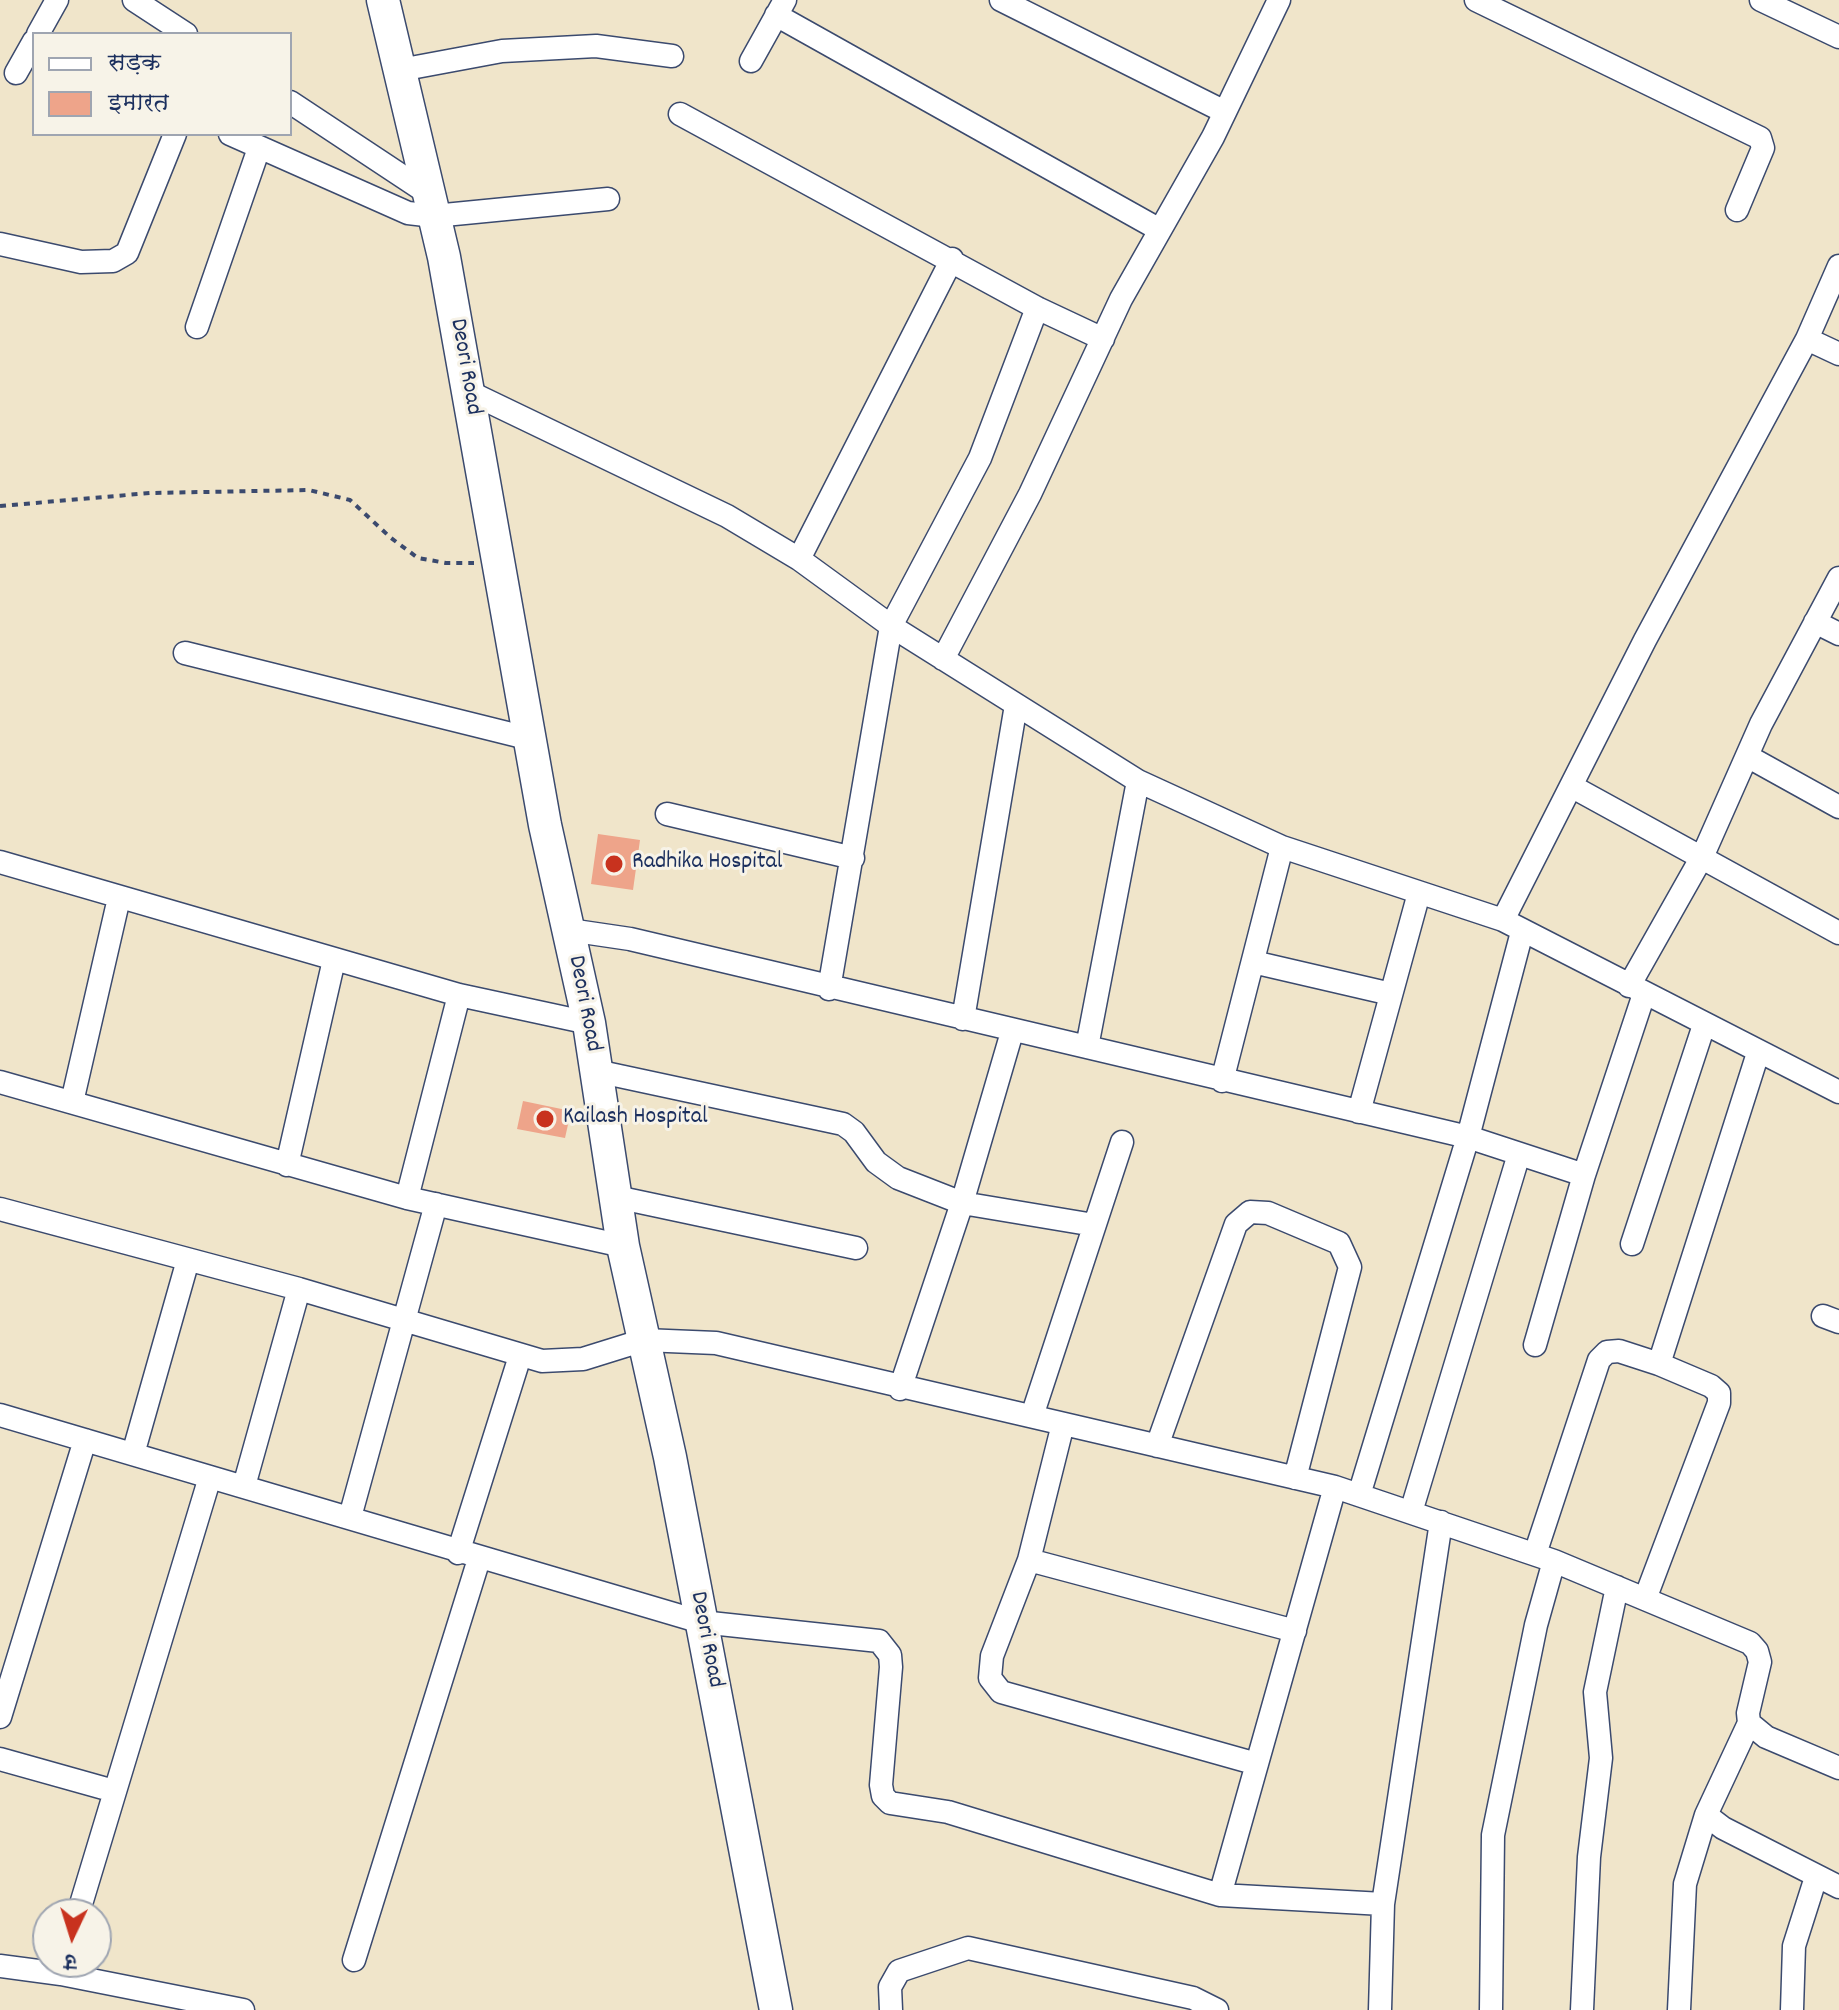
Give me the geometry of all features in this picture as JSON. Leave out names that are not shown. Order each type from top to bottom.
[{"type":"street","points":[[39,32],[57,0]]},
{"type":"street","points":[[134,0],[183,32]]},
{"type":"street","name":"Deori Road","points":[[383,0],[469,392],[531,739],[589,1023],[623,1246],[701,1622],[776,2010]]},
{"type":"street","points":[[1001,0],[1225,112]]},
{"type":"street","points":[[943,659],[1030,494],[1103,339],[1225,112],[1279,0]]},
{"type":"street","points":[[1476,0],[1760,138],[1763,148],[1737,210]]},
{"type":"street","points":[[1761,0],[1839,37]]},
{"type":"street","points":[[751,61],[780,8],[1160,230]]},
{"type":"street","points":[[17,74],[32,45]]},
{"type":"street","points":[[400,70],[502,51],[580,47],[672,56]]},
{"type":"street","points":[[292,103],[430,204]]},
{"type":"street","points":[[680,114],[952,259],[1037,308],[1103,339]]},
{"type":"street","points":[[0,244],[81,262],[113,261],[127,253],[174,136]]},
{"type":"street","points":[[234,136],[408,213],[430,204],[608,199]]},
{"type":"street","points":[[197,327],[259,148]]},
{"type":"street","points":[[799,559],[952,259]]},
{"type":"street","points":[[1359,1495],[1468,1137],[1513,926],[1571,786],[1645,640],[1807,339],[1839,266]]},
{"type":"street","points":[[829,989],[891,626],[980,458],[1037,308]]},
{"type":"street","points":[[1807,339],[1839,354]]},
{"type":"street","points":[[469,392],[727,516],[799,559],[891,626],[1138,781],[1282,847],[1513,926],[1839,1092]]},
{"type":"street","points":[[1535,1345],[1636,990],[1703,855],[1747,756],[1839,578]]},
{"type":"street","points":[[1815,622],[1839,634]]},
{"type":"street","points":[[185,653],[531,739]]},
{"type":"street","points":[[963,1019],[1016,705]]},
{"type":"street","points":[[1747,756],[1839,807]]},
{"type":"street","points":[[1087,1047],[1138,781]]},
{"type":"street","points":[[1571,786],[1703,855],[1839,933]]},
{"type":"street","points":[[667,814],[853,858]]},
{"type":"street","points":[[1222,1081],[1282,847]]},
{"type":"street","points":[[0,862],[459,995],[589,1023]]},
{"type":"street","points":[[1359,1112],[1419,893]]},
{"type":"street","points":[[72,1102],[119,898]]},
{"type":"street","points":[[569,930],[630,939],[829,989],[1468,1137],[1584,1175]]},
{"type":"street","points":[[287,1165],[334,960]]},
{"type":"street","points":[[1253,962],[1391,994]]},
{"type":"street","points":[[407,1198],[459,995]]},
{"type":"street","points":[[1632,1244],[1704,1025]]},
{"type":"street","points":[[900,1389],[962,1203],[1012,1032]]},
{"type":"street","points":[[1659,1364],[1758,1053]]},
{"type":"street","points":[[596,1071],[843,1124],[885,1171],[962,1203],[1094,1225]]},
{"type":"street","points":[[0,1082],[407,1198],[623,1246]]},
{"type":"street","points":[[1032,1416],[1122,1142]]},
{"type":"street","points":[[1411,1512],[1519,1154]]},
{"type":"street","points":[[616,1197],[856,1248]]},
{"type":"street","points":[[350,1517],[436,1204]]},
{"type":"street","points":[[0,1209],[299,1289],[404,1323],[542,1361],[583,1359],[644,1340],[716,1343],[900,1389],[1032,1416],[1335,1487],[1544,1557],[1750,1643],[1757,1651],[1760,1662],[1748,1713],[1749,1723],[1706,1815],[1685,1884],[1679,2010]]},
{"type":"street","points":[[1157,1446],[1236,1224],[1250,1212],[1268,1213],[1339,1243],[1350,1267],[1295,1478]]},
{"type":"street","points":[[133,1454],[188,1260]]},
{"type":"street","points":[[244,1486],[299,1289]]},
{"type":"street","points":[[1491,2010],[1493,1835],[1536,1625],[1544,1557],[1599,1360],[1607,1352],[1619,1351],[1659,1364],[1711,1386],[1719,1393],[1719,1403],[1645,1599]]},
{"type":"street","points":[[354,1960],[468,1556],[520,1356]]},
{"type":"street","points":[[0,1415],[350,1517],[468,1556],[701,1622],[879,1641],[890,1655],[891,1667],[881,1785],[883,1796],[890,1803],[948,1812],[1220,1895],[1383,1904]]},
{"type":"street","points":[[1063,1424],[1029,1560],[992,1656],[990,1678],[1001,1692],[1257,1764]]},
{"type":"street","points":[[0,1717],[85,1440]]},
{"type":"street","points":[[83,1898],[210,1477]]},
{"type":"street","points":[[1220,1895],[1335,1487]]},
{"type":"street","points":[[1380,2010],[1383,1904],[1441,1522]]},
{"type":"street","points":[[1029,1560],[1295,1631]]},
{"type":"street","points":[[1582,2010],[1589,1857],[1601,1758],[1595,1692],[1617,1587]]},
{"type":"street","points":[[1749,1723],[1766,1737],[1839,1768]]},
{"type":"street","points":[[0,1759],[114,1791]]},
{"type":"street","points":[[1706,1815],[1723,1828],[1839,1887]]},
{"type":"street","points":[[1792,2010],[1794,1946],[1816,1877]]},
{"type":"street","points":[[891,2010],[890,1987],[899,1971],[968,1948],[1193,1998],[1217,2010]]},
{"type":"street","points":[[0,1966],[32,1967]]},
{"type":"street","points":[[106,1978],[243,2010]]},
{"type":"path","points":[[0,506],[150,493],[309,490],[350,500],[418,558],[446,563],[501,563]]},
{"type":"building","points":[[598,834],[640,840],[633,890],[591,884]]},
{"type":"building","points":[[523,1101],[571,1111],[565,1138],[517,1129]]},
{"type":"place","name":"Radhika Hospital","points":[[614,864]]},
{"type":"place","name":"Kailash Hospital","points":[[545,1119]]}]
